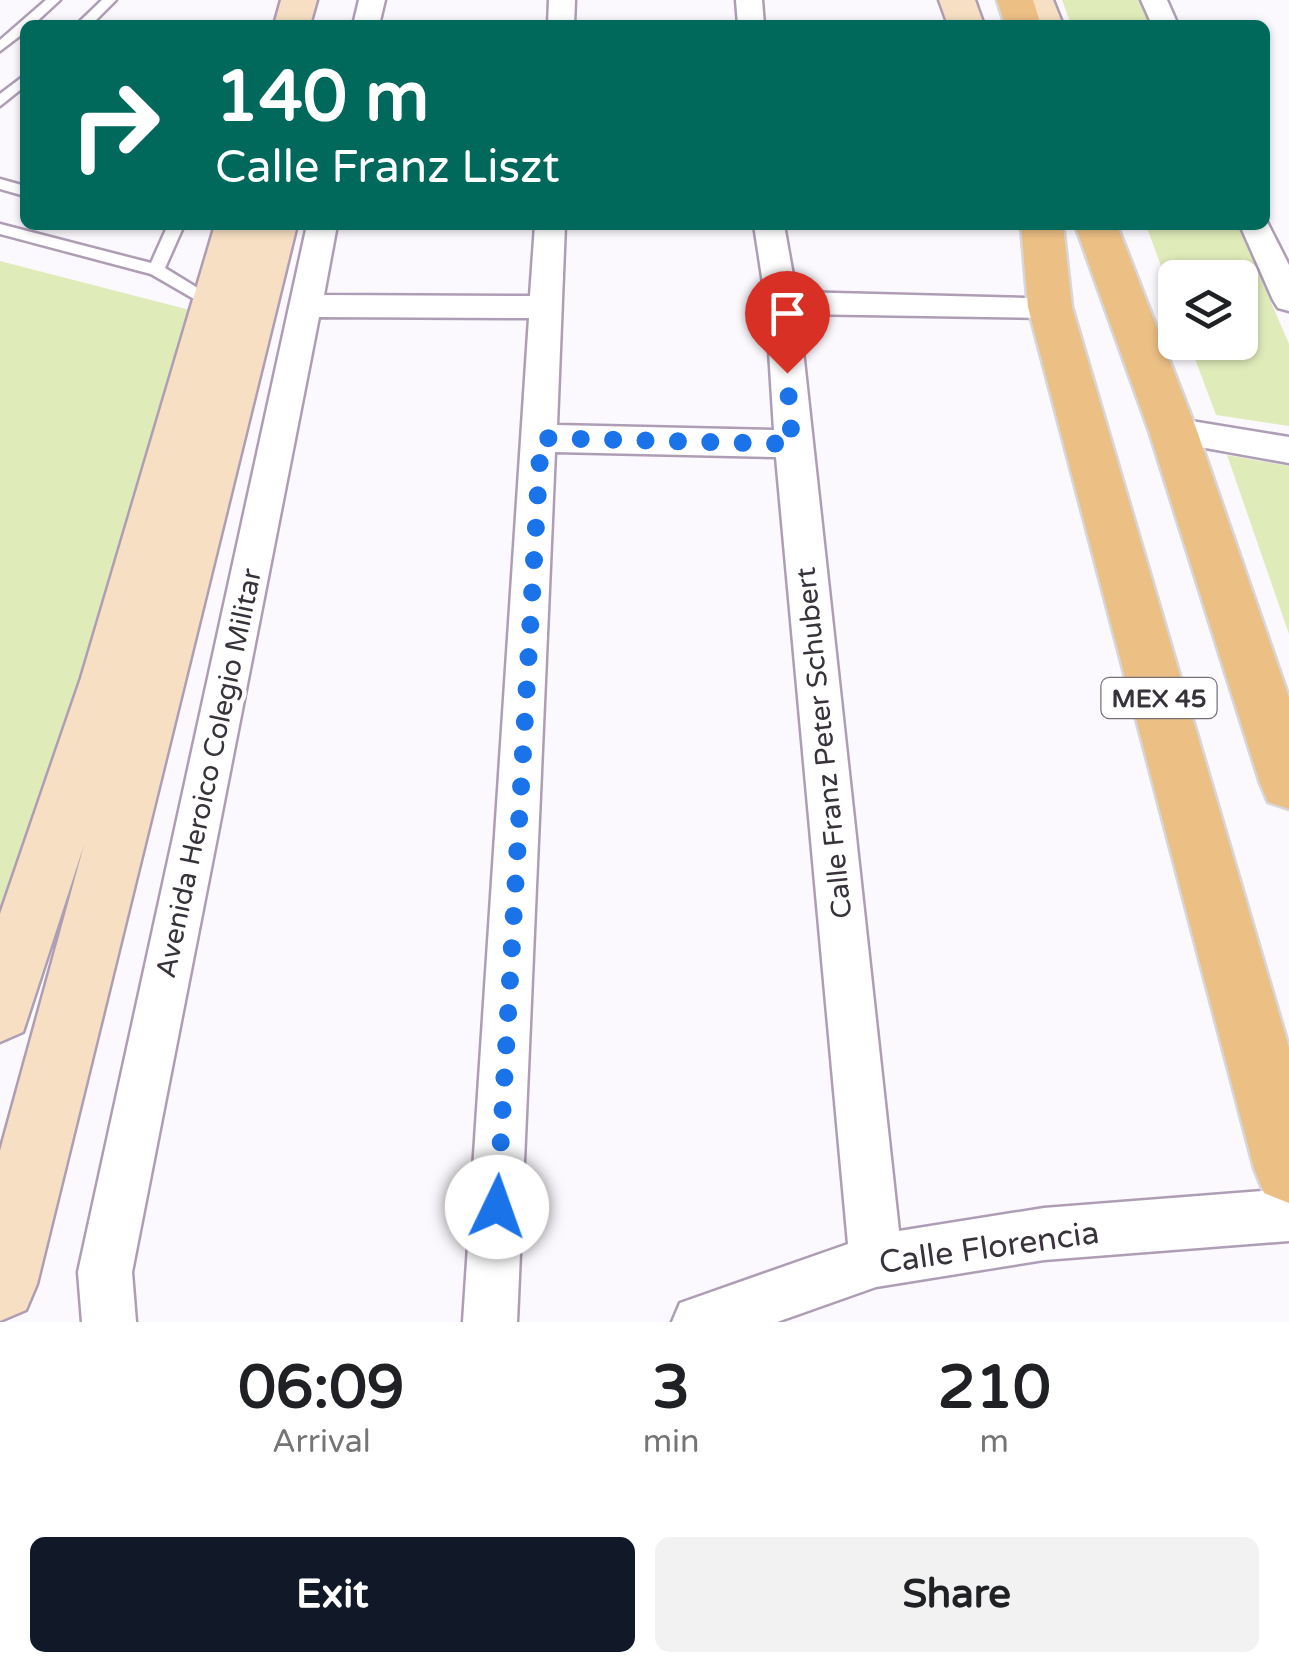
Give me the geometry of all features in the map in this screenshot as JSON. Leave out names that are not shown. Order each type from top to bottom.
[{"type":"main road","name":"MEX 45","points":[[1042,230],[1050,306],[1289,1168]]},
{"type":"main road","name":"MEX 45","points":[[1098,230],[1173,431],[1289,783]]},
{"type":"street","points":[[0,1009],[109,678],[235,230]]},
{"type":"street","points":[[0,1284],[275,230]]},
{"type":"street","name":"Avenida Heroico Colegio Militar","points":[[109,1322],[105,1272],[321,230]]},
{"type":"street","points":[[490,1322],[550,230]]},
{"type":"street","name":"Calle Franz Peter Schubert","points":[[770,230],[782,303],[792,444],[876,1262]]},
{"type":"street","points":[[1257,230],[1289,300]]},
{"type":"street","points":[[782,303],[1050,306]]},
{"type":"street","points":[[304,306],[546,307]]},
{"type":"street","points":[[1173,431],[1289,450]]},
{"type":"street","points":[[541,438],[792,444]]},
{"type":"street","name":"Calle Florencia","points":[[698,1322],[876,1262],[1044,1234],[1289,1215]]},
{"type":"lane","points":[[31,20],[54,0]]},
{"type":"lane","points":[[88,20],[110,0]]},
{"type":"lane","points":[[0,46],[20,29]]},
{"type":"lane","points":[[0,102],[20,84]]},
{"type":"lane","points":[[0,229],[156,270],[214,303]]},
{"type":"lane","points":[[156,270],[174,230]]},
{"type":"green space","points":[[1062,0],[1141,0],[1150,20],[1069,20]]},
{"type":"green space","points":[[1148,230],[1240,230],[1253,260],[1159,260]]},
{"type":"green space","points":[[0,261],[194,311],[60,771],[0,928]]},
{"type":"green space","points":[[1258,272],[1289,344],[1289,426],[1216,415],[1195,360],[1258,360]]},
{"type":"green space","points":[[1227,455],[1289,466],[1289,634]]},
{"type":"route","points":[[497,1207],[541,438],[792,444],[787,373]]}]
